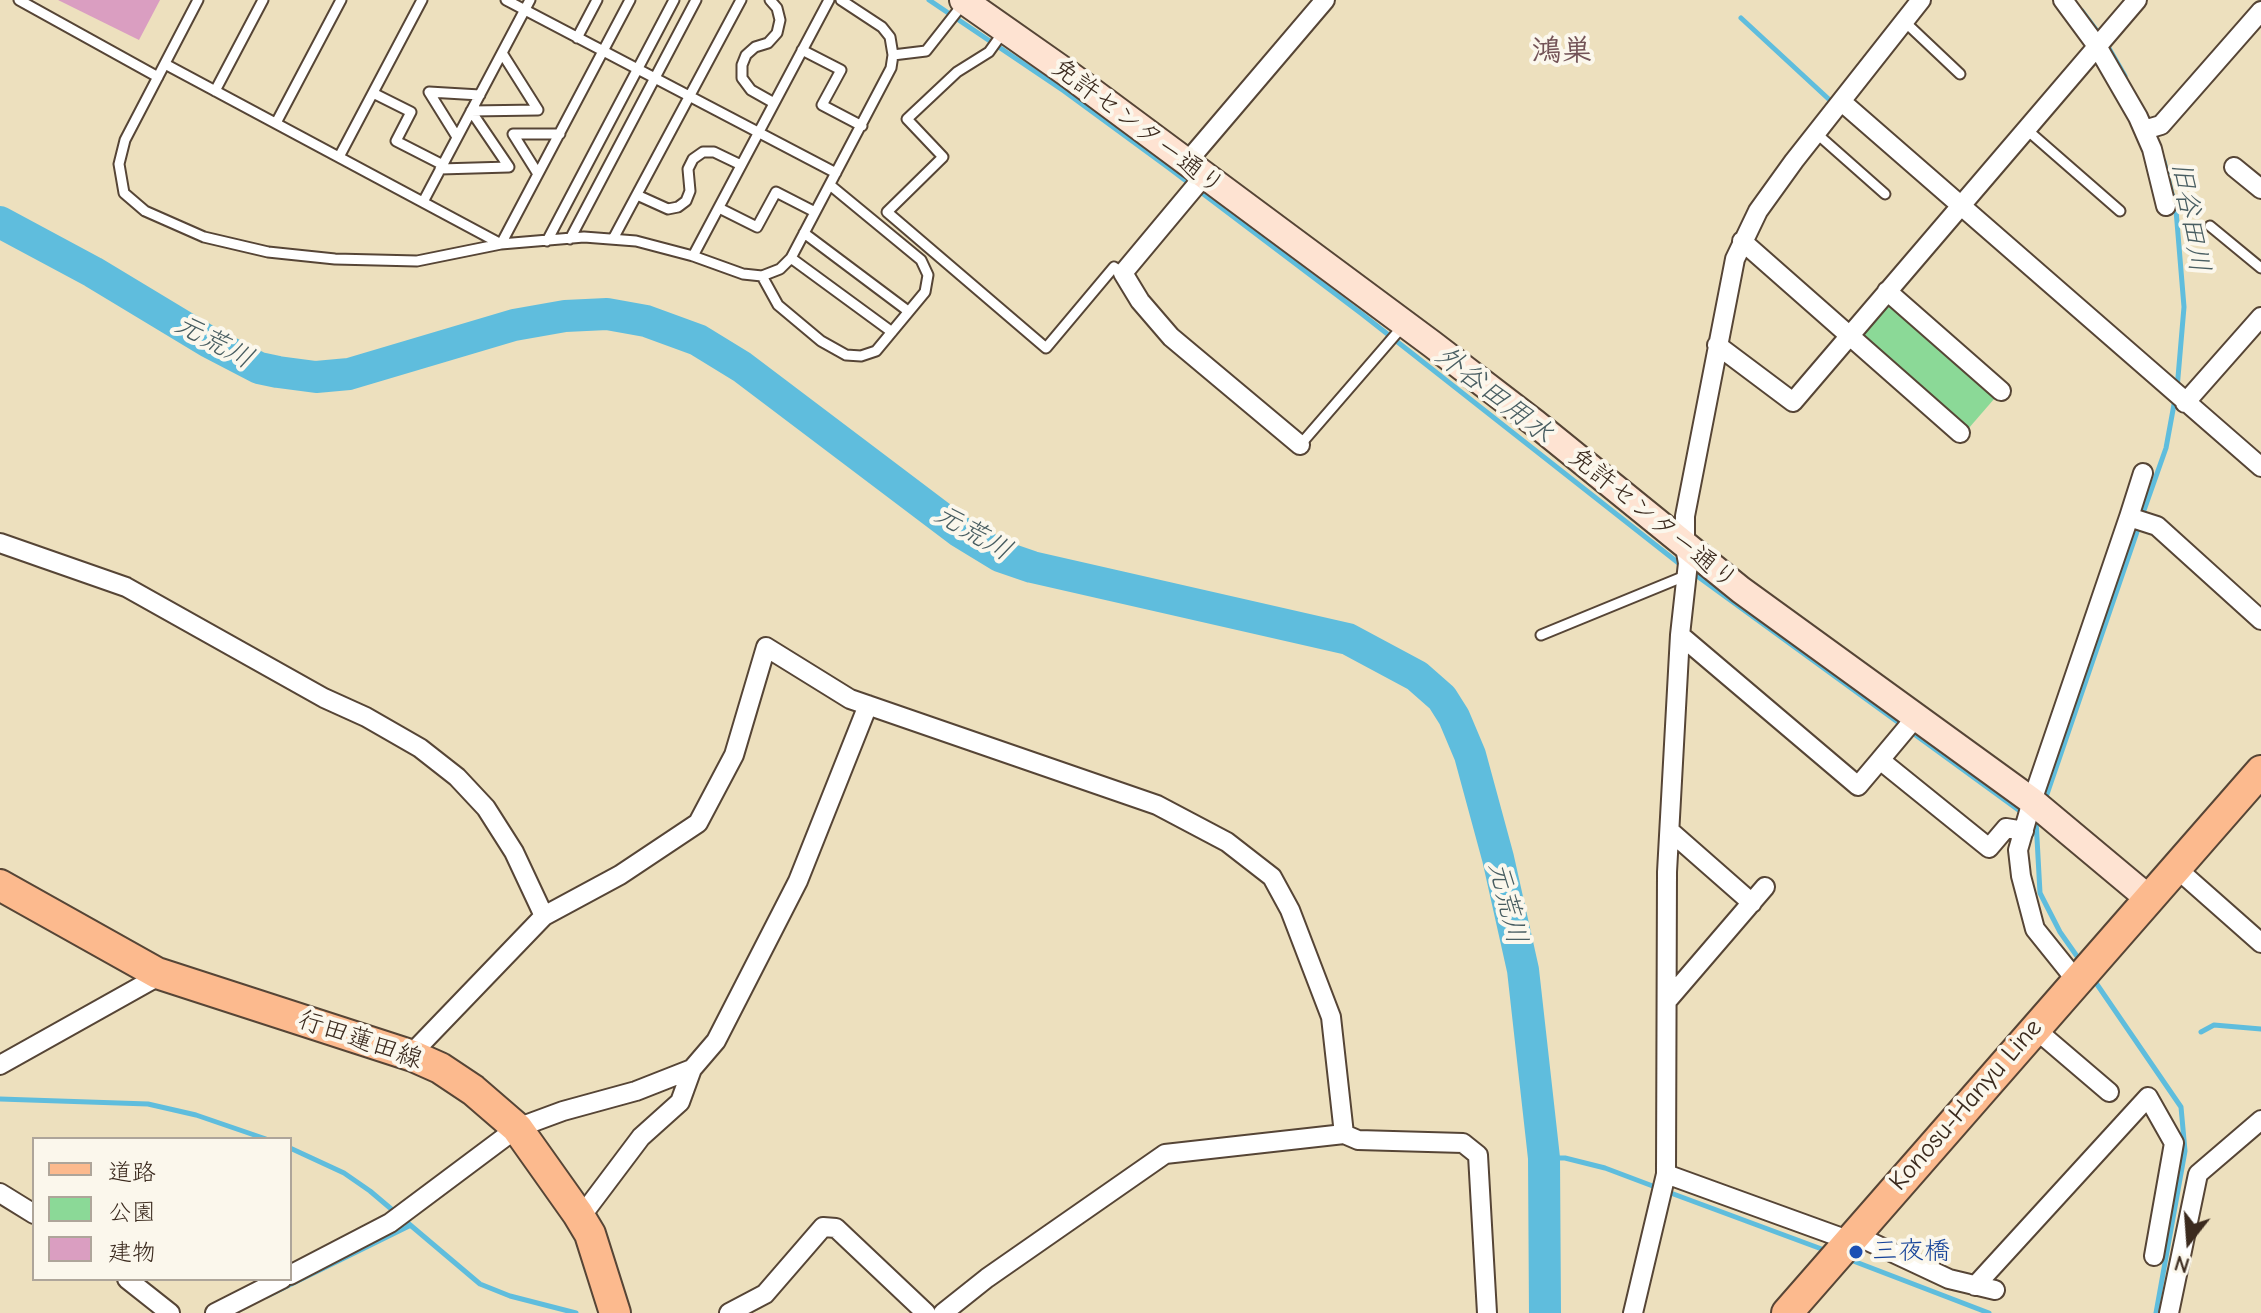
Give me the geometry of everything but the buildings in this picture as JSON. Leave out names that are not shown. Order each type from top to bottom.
[{"type":"main road","name":"Konosu-Hanyu Line","points":[[1787,1313],[2261,771]]},
{"type":"main road","name":"行田蓮田線","points":[[0,885],[157,973],[413,1056],[440,1068],[473,1090],[517,1128],[580,1218],[590,1234],[615,1313]]},
{"type":"street","name":"免許センター通り","points":[[964,0],[1405,324],[1535,423],[1753,600],[2032,801],[2148,898]]},
{"type":"street","points":[[1300,445],[1171,337],[1140,301],[1123,273],[1196,169],[1325,0]]},
{"type":"street","points":[[1633,1313],[1666,1174],[1667,872],[1680,635],[1688,563],[1685,516],[1735,259],[1758,211],[1921,0]]},
{"type":"street","points":[[2063,0],[2097,46],[2144,130],[2152,149],[2166,206]]},
{"type":"street","points":[[1717,345],[1793,402],[2137,0]]},
{"type":"street","points":[[2144,130],[2161,125],[2261,11]]},
{"type":"street","points":[[1842,102],[2261,467]]},
{"type":"street","points":[[2234,167],[2261,189]]},
{"type":"street","points":[[1742,241],[1960,433]]},
{"type":"street","points":[[1887,291],[2001,391]]},
{"type":"street","points":[[2185,403],[2261,317]]},
{"type":"street","points":[[2076,980],[2035,929],[2021,876],[2018,850],[2143,473]]},
{"type":"street","points":[[2129,517],[2157,526],[2261,620]]},
{"type":"street","points":[[0,543],[126,587],[420,748],[457,777],[486,808],[514,852],[544,916]]},
{"type":"street","points":[[1680,635],[1858,786],[1916,717]]},
{"type":"street","points":[[413,1056],[417,1048],[544,916],[620,875],[698,823],[734,755],[766,647],[850,699],[1157,805],[1227,842],[1272,877],[1290,910],[1331,1017],[1344,1134]]},
{"type":"street","points":[[580,1218],[641,1137],[680,1102],[692,1069],[716,1041],[798,881],[868,705]]},
{"type":"street","points":[[1880,760],[1989,848],[2006,828],[2024,831]]},
{"type":"street","points":[[1670,831],[1752,903]]},
{"type":"street","points":[[2175,867],[2261,943]]},
{"type":"street","points":[[1667,1001],[1765,887]]},
{"type":"street","points":[[0,1065],[150,981],[157,973]]},
{"type":"street","points":[[2034,1028],[2109,1092]]},
{"type":"street","points":[[292,1274],[390,1223],[517,1128],[563,1111],[636,1091],[692,1069]]},
{"type":"street","points":[[1975,1286],[2148,1097],[2174,1143],[2154,1256]]},
{"type":"street","points":[[2169,1313],[2198,1174],[2261,1120]]},
{"type":"street","points":[[943,1313],[987,1278],[1165,1154],[1344,1134],[1358,1140],[1463,1143],[1478,1155],[1487,1313]]},
{"type":"street","points":[[1666,1174],[1851,1237],[1949,1279],[1995,1290]]},
{"type":"street","points":[[0,1193],[32,1213]]},
{"type":"street","points":[[729,1313],[765,1294],[823,1227],[836,1228],[926,1313]]},
{"type":"street","points":[[130,1281],[170,1313]]},
{"type":"street","points":[[215,1313],[278,1281]]},
{"type":"lane","points":[[19,0],[158,77]]},
{"type":"lane","points":[[198,0],[125,140],[119,164],[124,193],[145,211],[204,237],[268,252],[335,259],[417,261],[501,244],[613,239],[636,241],[693,256],[743,274],[762,276],[780,269],[791,258],[891,68],[893,55],[890,37],[882,27],[841,0]]},
{"type":"lane","points":[[215,91],[263,0]]},
{"type":"lane","points":[[276,123],[341,0]]},
{"type":"lane","points":[[339,157],[422,0]]},
{"type":"lane","points":[[506,0],[836,173]]},
{"type":"lane","points":[[423,202],[530,0]]},
{"type":"lane","points":[[577,38],[597,0]]},
{"type":"lane","points":[[501,244],[630,0]]},
{"type":"lane","points":[[547,241],[674,0]]},
{"type":"lane","points":[[570,239],[696,0]]},
{"type":"lane","points":[[613,239],[741,0]]},
{"type":"lane","points":[[770,0],[777,8],[780,20],[777,33],[768,43],[755,47],[746,55],[742,78],[751,90],[774,103]]},
{"type":"lane","points":[[693,256],[829,0]]},
{"type":"lane","points":[[893,55],[926,51],[964,0]]},
{"type":"lane","points":[[1905,22],[1960,74]]},
{"type":"lane","points":[[1005,30],[989,52],[957,72],[907,119],[943,157],[887,212],[1046,348],[1114,267],[1123,273]]},
{"type":"lane","points":[[802,50],[841,70],[822,105],[862,126]]},
{"type":"lane","points":[[471,111],[538,110],[502,53]]},
{"type":"lane","points":[[165,64],[501,244]]},
{"type":"lane","points":[[457,137],[429,92],[480,95]]},
{"type":"lane","points":[[373,93],[411,112],[396,141],[441,167],[509,167],[471,111]]},
{"type":"lane","points":[[2026,129],[2120,211]]},
{"type":"lane","points":[[1816,133],[1885,194]]},
{"type":"lane","points":[[538,174],[513,134],[560,134]]},
{"type":"lane","points":[[637,195],[668,209],[678,207],[686,201],[690,191],[688,169],[693,159],[703,152],[714,152],[741,165]]},
{"type":"lane","points":[[762,276],[778,305],[821,341],[846,355],[861,356],[876,351],[925,292],[928,275],[921,260],[830,185]]},
{"type":"lane","points":[[719,208],[757,227],[776,192],[815,212]]},
{"type":"lane","points":[[2210,226],[2261,268]]},
{"type":"lane","points":[[804,233],[908,311]]},
{"type":"lane","points":[[791,258],[892,332]]},
{"type":"lane","points":[[1300,445],[1405,324]]},
{"type":"lane","points":[[1541,635],[1685,576]]},
{"type":"green space","points":[[1887,291],[2001,391],[1962,436],[1850,335]]},
{"type":"waterway","name":"外谷田用水","points":[[929,0],[1064,91],[1169,168],[1362,314],[1681,565]]},
{"type":"waterway","name":"旧谷田川","points":[[2082,11],[2100,35]]},
{"type":"waterway","points":[[1741,18],[1834,104]]},
{"type":"waterway","name":"旧谷田川","points":[[2106,43],[2125,76]]},
{"type":"waterway","name":"旧谷田川","points":[[2164,161],[2176,210],[2184,307],[2177,389]]},
{"type":"waterway","name":"元荒川","points":[[0,222],[93,272],[209,342],[259,368],[278,372],[316,377],[349,374],[514,325],[565,316],[607,314],[646,321],[698,340],[742,367],[959,531],[1000,556],[1032,567],[1348,639],[1417,676],[1442,698],[1470,755],[1498,858],[1523,970],[1544,1158],[1545,1313]]},
{"type":"waterway","points":[[2142,516],[2166,448],[2175,399]]},
{"type":"waterway","points":[[2045,800],[2139,526]]},
{"type":"waterway","name":"外谷田用水","points":[[1693,573],[2024,814]]},
{"type":"waterway","points":[[2036,820],[2040,893],[2060,932],[2081,962]]},
{"type":"waterway","points":[[2094,980],[2181,1107],[2185,1151],[2156,1313]]},
{"type":"waterway","points":[[2201,1032],[2214,1025],[2261,1029]]},
{"type":"waterway","points":[[0,1099],[148,1104],[196,1115],[260,1137]]},
{"type":"waterway","points":[[292,1149],[344,1173],[370,1191],[480,1284],[510,1296],[576,1313]]},
{"type":"waterway","points":[[1544,1158],[1565,1158],[1605,1168],[1658,1188]]},
{"type":"waterway","points":[[1668,1192],[1827,1251]]},
{"type":"waterway","points":[[267,1296],[409,1226]]},
{"type":"waterway","points":[[1848,1259],[1989,1313]]},
{"type":"place","name":"三夜橋","points":[[1856,1252]]},
{"type":"district","name":"鴻巣","points":[[1562,52]]}]
